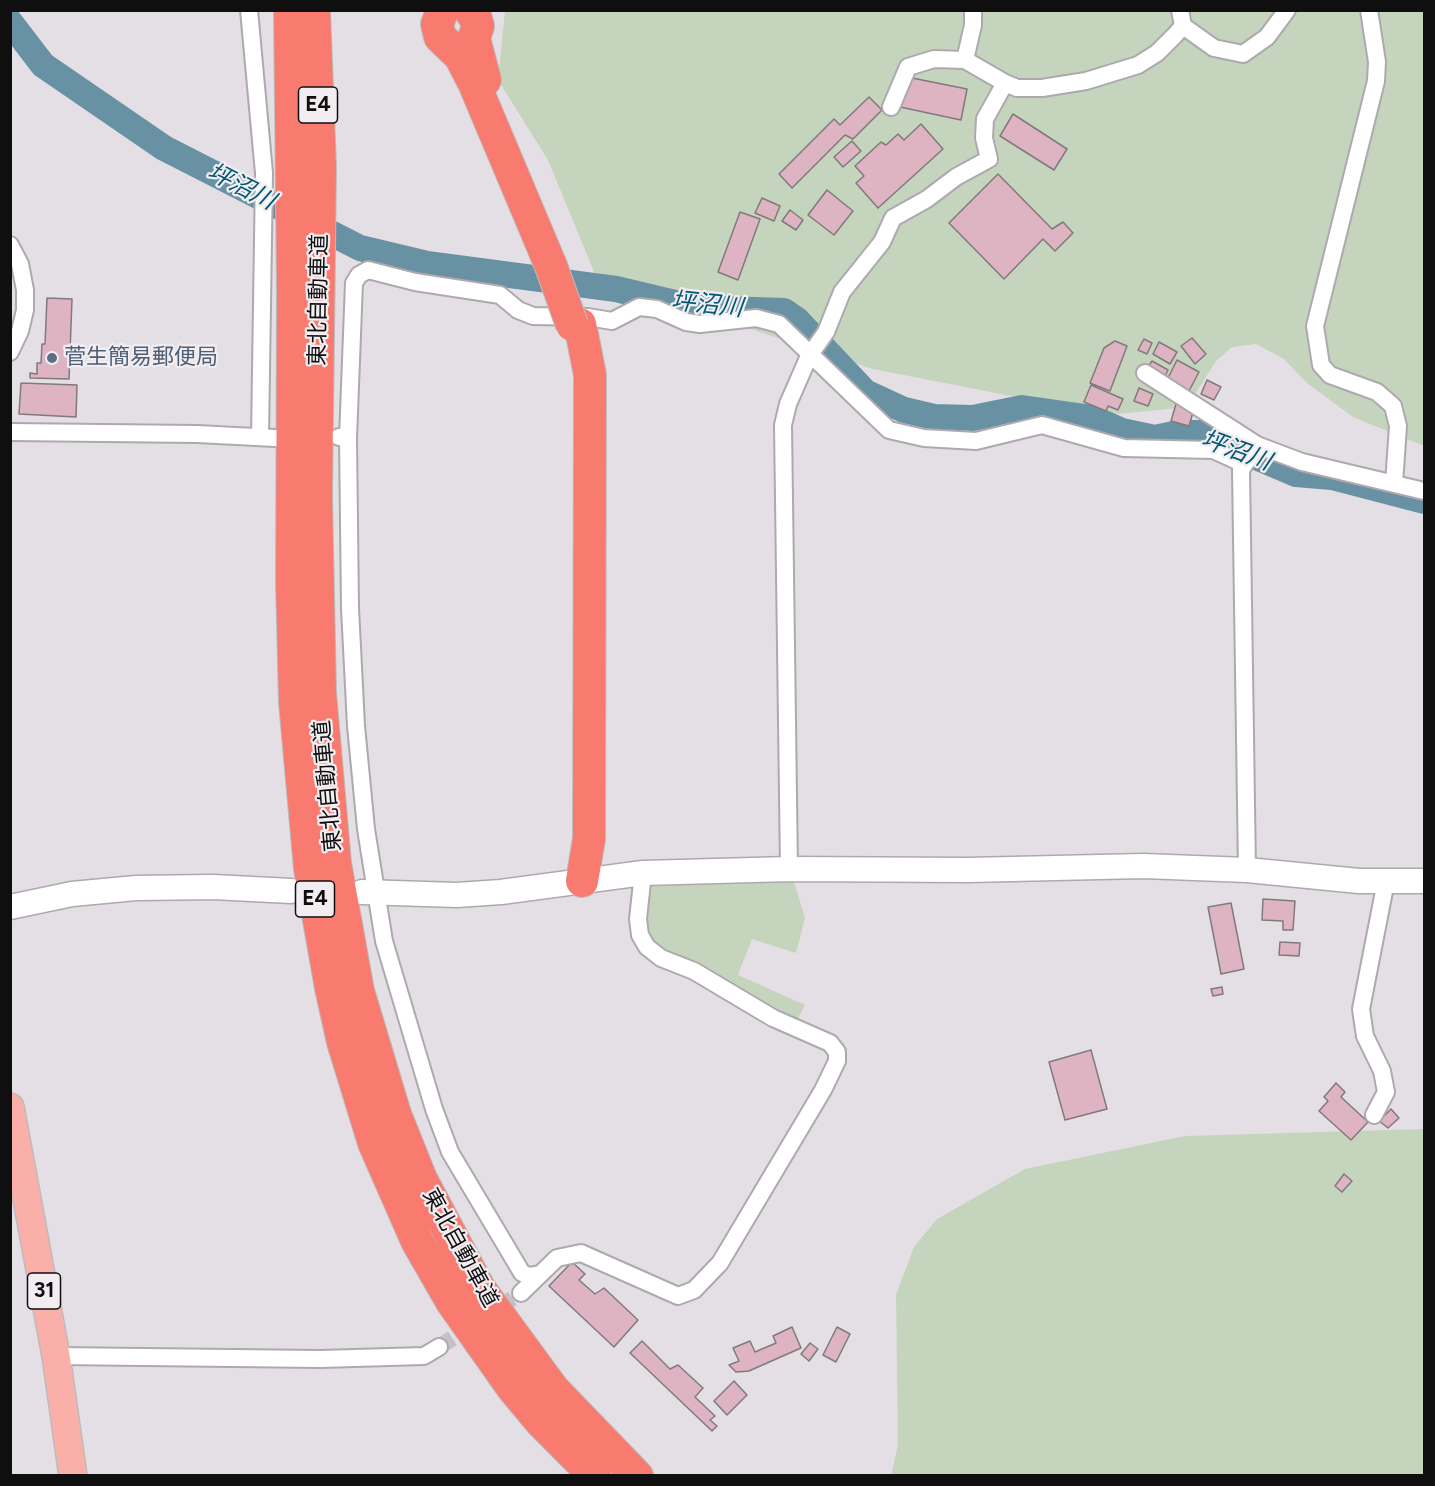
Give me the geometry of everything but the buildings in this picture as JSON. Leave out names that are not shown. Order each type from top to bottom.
[{"type":"highway","points":[[280,10],[298,179]]},
{"type":"highway","name":"東北自動車道","points":[[290,10],[298,179],[306,250],[316,497],[320,693],[335,863],[358,991],[395,1114],[421,1179],[479,1288],[554,1389],[637,1476]]},
{"type":"highway","name":"東北自動車道","points":[[298,179],[314,10]]},
{"type":"highway","points":[[298,179],[330,96],[326,10]]},
{"type":"highway","points":[[444,10],[437,24],[440,37],[460,56],[474,83],[555,266]]},
{"type":"highway","points":[[470,10],[476,20],[477,33],[474,38],[485,82],[576,325],[582,377],[575,829],[582,881]]},
{"type":"highway","name":"東北自動車道","points":[[306,250],[292,583],[295,702],[310,869],[320,934],[343,1042],[374,1143],[392,1189],[417,1241],[452,1302],[512,1387],[542,1423],[595,1476]]},
{"type":"main road","name":"31","points":[[10,1107],[56,1356],[73,1476]]},
{"type":"street","points":[[10,432],[267,437],[264,231],[298,179],[249,10]]},
{"type":"street","points":[[964,60],[973,25],[973,10]]},
{"type":"street","points":[[891,107],[908,68],[934,59],[964,60],[1017,88],[1042,88],[1115,73],[1138,65],[1157,53],[1181,18],[1214,48],[1244,54],[1267,37],[1287,10]]},
{"type":"street","points":[[1369,10],[1377,62],[1376,81],[1315,326],[1322,365],[1330,375],[1377,392],[1393,406],[1398,426],[1394,484]]},
{"type":"street","points":[[789,869],[783,425],[788,404],[842,292],[882,242],[893,218],[988,159],[984,138],[985,119],[1005,83]]},
{"type":"street","points":[[10,245],[20,264],[25,300],[20,331],[10,352]]},
{"type":"street","points":[[540,1274],[529,1276],[522,1273],[450,1152],[434,1109],[368,892],[356,726],[343,437],[354,283],[359,275],[368,270],[415,282],[500,296],[518,310],[533,316],[588,317],[612,321],[639,307],[657,309],[686,322],[700,324],[756,318],[779,324],[815,348],[889,430],[924,438],[976,441],[1042,425],[1124,448],[1213,450],[1250,454],[1302,462],[1425,491]]},
{"type":"street","points":[[1145,373],[1250,454]]},
{"type":"street","points":[[1247,870],[1240,470],[1250,454]]},
{"type":"street","points":[[368,892],[479,893],[643,873],[789,869],[968,870],[1143,866],[1247,870],[1386,881],[1425,881]]},
{"type":"street","points":[[521,1293],[557,1258],[581,1253],[678,1296],[694,1290],[708,1277],[726,1253],[823,1090],[837,1061],[837,1052],[830,1043],[773,1018],[694,971],[661,958],[647,947],[640,934],[638,919],[643,873]]},
{"type":"street","points":[[1374,1115],[1386,1092],[1382,1071],[1365,1036],[1361,1009],[1386,881]]},
{"type":"street","points":[[10,907],[72,894],[136,888],[291,891]]},
{"type":"street","points":[[56,1356],[320,1359],[424,1356],[439,1347]]},
{"type":"green space","points":[[505,11],[1424,11],[1424,446],[1353,417],[1307,383],[1284,359],[1256,344],[1232,347],[1216,361],[1187,407],[1108,415],[873,369],[597,279],[548,160],[498,80]]},
{"type":"green space","points":[[794,882],[805,918],[796,953],[752,939],[738,975],[805,1005],[796,1022],[659,948],[648,935],[646,905],[652,886]]},
{"type":"green space","points":[[1424,1129],[1424,1475],[891,1476],[898,1445],[896,1295],[914,1247],[937,1219],[1025,1169],[1185,1136]]},
{"type":"waterway","name":"坪沼川","points":[[10,22],[43,65],[164,148],[360,248],[427,264],[616,289],[696,308],[784,311],[797,320],[865,392],[904,410],[934,417],[973,418],[1022,408],[1092,418],[1122,431],[1155,438],[1178,433],[1200,433],[1296,474],[1332,477],[1424,501]]},
{"type":"tunnel","points":[[439,1347],[521,1293]]},
{"type":"place","name":"菅生簡易郵便局","points":[[52,358]]}]
